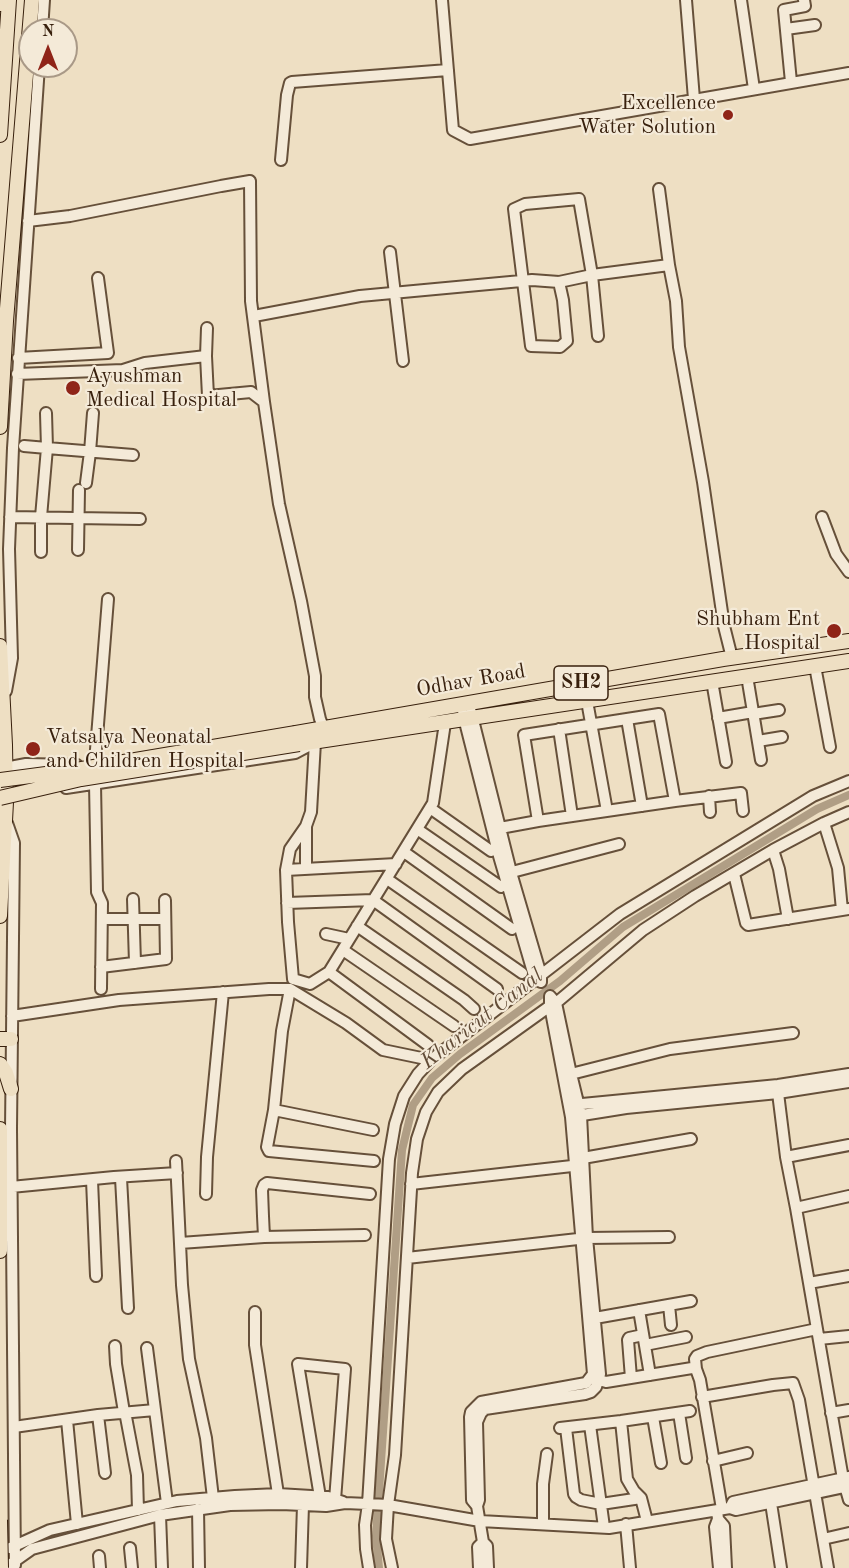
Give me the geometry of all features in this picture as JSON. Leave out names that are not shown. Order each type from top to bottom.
[{"type":"main road","points":[[0,4],[9,0],[0,135]]},
{"type":"main road","points":[[0,427],[6,321],[32,0]]},
{"type":"main road","name":"Odhav Road","points":[[318,734],[465,703],[732,658],[849,641]]},
{"type":"main road","points":[[0,646],[5,817],[0,916]]},
{"type":"main road","name":"Odhav Road","points":[[318,734],[445,723],[849,661]]},
{"type":"main road","name":"SH2","points":[[3,800],[81,778],[318,734]]},
{"type":"main road","name":"SH2","points":[[3,774],[76,770],[298,738]]},
{"type":"main road","points":[[0,1064],[6,1073],[11,1089]]},
{"type":"main road","points":[[0,1129],[0,1251]]},
{"type":"main road","points":[[0,1520],[9,1566]]},
{"type":"street","points":[[43,18],[44,0]]},
{"type":"street","points":[[442,0],[453,130],[470,139],[849,73]]},
{"type":"street","points":[[686,0],[694,99]]},
{"type":"street","points":[[741,0],[754,89]]},
{"type":"street","points":[[790,82],[784,10],[805,6],[804,0]]},
{"type":"street","points":[[786,29],[815,25]]},
{"type":"street","points":[[281,160],[290,83],[448,70]]},
{"type":"street","points":[[3,710],[12,658],[10,517],[18,358],[38,78]]},
{"type":"street","points":[[28,221],[70,216],[250,182],[251,301],[264,402],[279,504],[301,601],[315,676],[315,697],[320,719],[311,812],[306,826],[290,849],[286,870],[293,979],[310,984],[329,972],[404,852],[433,803],[445,723]]},
{"type":"street","points":[[659,189],[676,301],[679,347],[703,482],[724,626],[732,658]]},
{"type":"street","points":[[559,282],[567,341],[560,347],[531,346],[514,209],[525,204],[579,199],[592,275],[598,336]]},
{"type":"street","points":[[390,252],[402,361]]},
{"type":"street","points":[[254,316],[360,296],[532,280],[559,282],[592,275],[669,265]]},
{"type":"street","points":[[18,358],[108,353],[98,278]]},
{"type":"street","points":[[207,328],[208,396],[251,392],[264,402]]},
{"type":"street","points":[[5,340],[20,341]]},
{"type":"street","points":[[17,374],[123,370],[145,363],[206,356]]},
{"type":"street","points":[[41,552],[41,517],[47,448],[46,413]]},
{"type":"street","points":[[78,550],[79,518],[90,452],[93,413]]},
{"type":"street","points":[[24,446],[133,455]]},
{"type":"street","points":[[822,516],[836,554],[849,572]]},
{"type":"street","points":[[10,517],[140,519]]},
{"type":"street","points":[[95,762],[108,599]]},
{"type":"street","points":[[815,666],[830,747]]},
{"type":"street","points":[[747,676],[761,760]]},
{"type":"street","points":[[712,681],[726,762]]},
{"type":"street","points":[[587,701],[607,812]]},
{"type":"street","points":[[465,703],[499,856],[540,980],[551,1000],[570,1074],[580,1162],[596,1377]]},
{"type":"street","points":[[718,718],[780,710]]},
{"type":"street","points":[[538,821],[524,735],[659,714],[675,801]]},
{"type":"street","points":[[468,719],[500,828],[540,980]]},
{"type":"street","points":[[627,719],[642,806]]},
{"type":"street","points":[[3,774],[26,764],[74,765],[297,726],[318,734]]},
{"type":"street","points":[[559,729],[572,816]]},
{"type":"street","points":[[3,800],[53,790],[295,753],[318,734]]},
{"type":"street","points":[[758,741],[782,737]]},
{"type":"street","points":[[369,1568],[365,1525],[389,1160],[395,1124],[404,1096],[418,1074],[431,1060],[540,980],[620,914],[813,796],[849,781]]},
{"type":"street","points":[[95,784],[97,892],[102,903],[101,989]]},
{"type":"street","points":[[500,828],[741,793],[743,811]]},
{"type":"street","points":[[709,796],[710,812]]},
{"type":"street","points":[[430,808],[491,851]]},
{"type":"street","points":[[392,1568],[386,1539],[395,1455],[411,1184],[417,1138],[426,1112],[438,1092],[462,1069],[643,930],[773,850],[849,812]]},
{"type":"street","points":[[5,817],[14,843],[12,1016],[6,1039],[11,1089],[15,1545],[9,1566]]},
{"type":"street","points":[[734,874],[748,925],[845,909],[838,868],[824,823]]},
{"type":"street","points":[[306,826],[306,869]]},
{"type":"street","points":[[417,829],[501,887]]},
{"type":"street","points":[[512,872],[619,844]]},
{"type":"street","points":[[773,850],[779,869],[788,919]]},
{"type":"street","points":[[404,852],[512,929]]},
{"type":"street","points":[[286,870],[396,864]]},
{"type":"street","points":[[387,879],[522,973]]},
{"type":"street","points":[[133,899],[135,963]]},
{"type":"street","points":[[101,967],[166,959],[165,900]]},
{"type":"street","points":[[287,903],[373,900],[498,989]]},
{"type":"street","points":[[102,919],[165,919]]},
{"type":"street","points":[[357,926],[474,1009]]},
{"type":"street","points":[[326,934],[350,939]]},
{"type":"street","points":[[343,950],[454,1026]]},
{"type":"street","points":[[329,972],[428,1044]]},
{"type":"street","points":[[12,1016],[102,1002],[290,989],[346,1023],[383,1050],[431,1060]]},
{"type":"street","points":[[290,989],[282,1031],[274,1110],[267,1147],[269,1151],[374,1161]]},
{"type":"street","points":[[206,1194],[207,1157],[223,992]]},
{"type":"street","points":[[551,1000],[575,1110]]},
{"type":"street","points":[[570,1074],[670,1049],[793,1033]]},
{"type":"street","points":[[575,1110],[849,1074]]},
{"type":"street","points":[[575,1110],[626,1108],[778,1093],[849,1082]]},
{"type":"street","points":[[778,1093],[786,1157],[831,1413],[849,1500]]},
{"type":"street","points":[[274,1110],[373,1131]]},
{"type":"street","points":[[411,1184],[580,1162],[691,1139]]},
{"type":"street","points":[[786,1157],[849,1145]]},
{"type":"street","points":[[176,1161],[189,1359],[206,1438],[213,1498]]},
{"type":"street","points":[[11,1187],[177,1173]]},
{"type":"street","points":[[121,1178],[128,1308]]},
{"type":"street","points":[[92,1180],[96,1276]]},
{"type":"street","points":[[264,1237],[262,1190],[267,1183],[370,1194]]},
{"type":"street","points":[[796,1208],[849,1196]]},
{"type":"street","points":[[180,1243],[264,1237],[365,1235]]},
{"type":"street","points":[[407,1258],[584,1238],[669,1237]]},
{"type":"street","points":[[488,1568],[487,1546],[483,1542],[477,1506],[472,1500],[470,1417],[474,1408],[481,1402],[586,1383],[600,1374],[584,1238]]},
{"type":"street","points":[[809,1283],[849,1276]]},
{"type":"street","points":[[595,1318],[691,1301]]},
{"type":"street","points":[[669,1305],[671,1325]]},
{"type":"street","points":[[639,1310],[650,1375]]},
{"type":"street","points":[[255,1312],[255,1344],[278,1494]]},
{"type":"street","points":[[726,1568],[722,1511],[695,1359],[707,1352],[818,1334],[849,1336]]},
{"type":"street","points":[[631,1378],[628,1338],[644,1340],[687,1337]]},
{"type":"street","points":[[115,1346],[124,1412],[137,1475],[138,1510]]},
{"type":"street","points":[[147,1348],[167,1503]]},
{"type":"street","points":[[320,1497],[298,1364],[345,1369],[340,1501]]},
{"type":"street","points":[[596,1377],[606,1382],[696,1369]]},
{"type":"street","points":[[702,1397],[793,1383],[799,1400],[828,1568]]},
{"type":"street","points":[[14,1427],[98,1415],[155,1410]]},
{"type":"street","points":[[831,1413],[849,1410]]},
{"type":"street","points":[[641,1498],[601,1504],[576,1497],[563,1428],[684,1412],[686,1458]]},
{"type":"street","points":[[98,1415],[105,1473]]},
{"type":"street","points":[[653,1417],[661,1463]]},
{"type":"street","points":[[67,1420],[77,1524]]},
{"type":"street","points":[[621,1421],[627,1479],[641,1498],[647,1521]]},
{"type":"street","points":[[590,1425],[604,1527]]},
{"type":"street","points":[[713,1461],[747,1453]]},
{"type":"street","points":[[543,1524],[543,1484],[547,1454]]},
{"type":"street","points":[[719,1568],[715,1527],[722,1511],[733,1502],[846,1482]]},
{"type":"street","points":[[0,1555],[15,1545],[50,1530],[177,1501],[213,1498],[278,1494],[328,1497],[340,1501],[388,1506],[480,1521],[604,1527],[736,1510],[771,1503],[815,1489]]},
{"type":"street","points":[[9,1566],[32,1550],[160,1515],[230,1505],[326,1506],[340,1501]]},
{"type":"street","points":[[771,1503],[781,1568]]},
{"type":"street","points":[[301,1568],[303,1505]]},
{"type":"street","points":[[198,1509],[199,1568]]},
{"type":"street","points":[[160,1515],[162,1568]]},
{"type":"street","points":[[626,1524],[630,1568]]},
{"type":"street","points":[[824,1539],[849,1533]]},
{"type":"street","points":[[479,1568],[478,1547],[483,1542]]},
{"type":"street","points":[[130,1548],[132,1568]]},
{"type":"street","points":[[99,1556],[100,1568]]},
{"type":"waterway","name":"Kharicut Canal","points":[[379,1568],[376,1536],[402,1150],[413,1105],[432,1078],[460,1054],[560,981],[623,927],[817,809],[849,795]]},
{"type":"place","name":"Excellence Water Solution","points":[[728,115]]},
{"type":"place","name":"Ayushman Medical Hospital","points":[[73,388]]},
{"type":"place","name":"Shubham Ent Hospital","points":[[834,631]]},
{"type":"place","name":"Vatsalya Neonatal and Children Hospital","points":[[33,749]]}]
